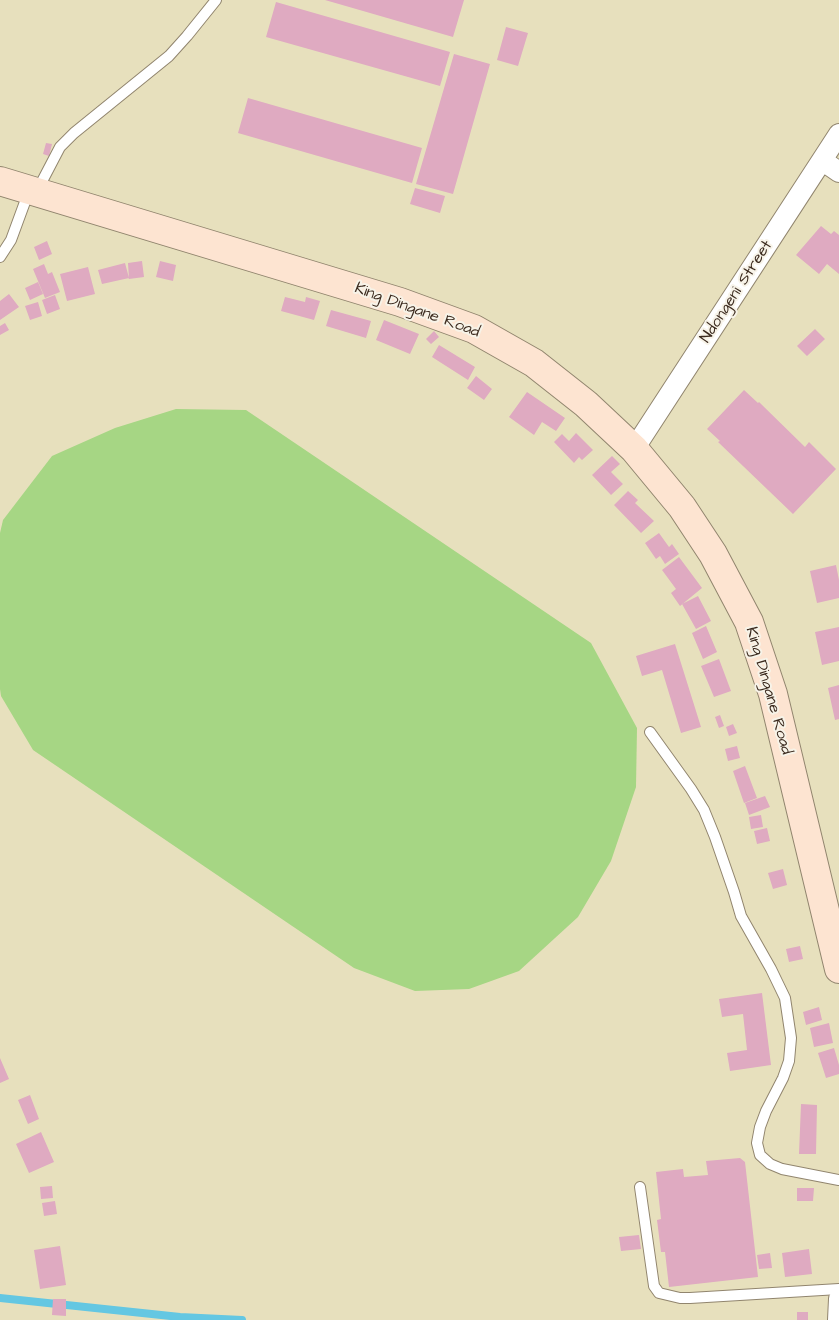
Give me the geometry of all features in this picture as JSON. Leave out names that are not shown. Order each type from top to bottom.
[{"type":"street","name":"Ndongeni Street","points":[[634,450],[831,167],[839,134]]},
{"type":"street","name":"King Dingane Road","points":[[0,181],[391,300],[474,329],[534,364],[586,404],[634,450],[687,514],[713,554],[749,622],[773,694],[839,969]]},
{"type":"street","points":[[838,1320],[839,1299]]},
{"type":"lane","points":[[0,257],[11,240],[33,191],[60,147],[74,133],[169,56],[188,36],[216,0]]},
{"type":"lane","points":[[650,732],[704,810],[716,837],[741,916],[785,998],[791,1038],[789,1060],[760,1127],[757,1143],[760,1155],[770,1164],[782,1169],[839,1180]]},
{"type":"lane","points":[[640,1186],[654,1286],[659,1292],[680,1298],[690,1298],[839,1289]]},
{"type":"green space","points":[[176,409],[246,410],[591,643],[637,728],[636,787],[611,861],[578,917],[519,971],[469,989],[415,991],[354,968],[33,750],[1,696],[0,689],[0,533],[3,520],[52,456],[115,428]]},
{"type":"building","points":[[325,0],[464,0],[453,37]]},
{"type":"building","points":[[276,2],[450,52],[440,86],[266,37]]},
{"type":"building","points":[[506,27],[528,33],[518,66],[497,60]]},
{"type":"building","points":[[454,54],[490,64],[453,194],[416,184]]},
{"type":"building","points":[[248,98],[422,148],[412,183],[238,133]]},
{"type":"building","points":[[46,143],[52,144],[49,156],[43,154]]},
{"type":"building","points":[[415,188],[445,196],[440,213],[410,204]]},
{"type":"building","points":[[821,226],[831,234],[834,231],[839,235],[839,274],[827,264],[819,274],[796,255]]},
{"type":"building","points":[[47,241],[52,254],[39,260],[34,247]]},
{"type":"building","points":[[142,261],[144,277],[129,279],[128,263]]},
{"type":"building","points":[[160,261],[176,265],[173,281],[156,277]]},
{"type":"building","points":[[125,263],[129,278],[102,284],[98,270]]},
{"type":"building","points":[[44,264],[48,274],[52,272],[60,292],[45,298],[33,269]]},
{"type":"building","points":[[88,267],[95,294],[67,301],[60,274]]},
{"type":"building","points":[[38,282],[43,294],[30,300],[25,288]]},
{"type":"building","points":[[9,294],[19,307],[0,320],[0,301]]},
{"type":"building","points":[[55,295],[60,309],[47,314],[42,300]]},
{"type":"building","points":[[285,297],[305,302],[306,297],[320,301],[314,320],[281,311]]},
{"type":"building","points":[[38,302],[42,316],[30,320],[25,306]]},
{"type":"building","points":[[331,310],[371,321],[366,338],[326,326]]},
{"type":"building","points":[[384,320],[419,334],[410,354],[376,340]]},
{"type":"building","points":[[5,323],[9,330],[0,335],[0,326]]},
{"type":"building","points":[[815,329],[825,339],[807,356],[797,346]]},
{"type":"building","points":[[434,331],[439,337],[431,344],[426,339]]},
{"type":"building","points":[[439,345],[475,367],[468,380],[432,357]]},
{"type":"building","points":[[476,376],[492,389],[484,400],[467,388]]},
{"type":"building","points":[[744,390],[805,447],[809,442],[836,469],[793,514],[718,442],[720,441],[707,429]]},
{"type":"building","points":[[527,392],[565,418],[556,431],[542,422],[534,435],[509,417]]},
{"type":"building","points":[[576,433],[593,450],[582,460],[579,457],[574,463],[554,442],[562,434],[569,441]]},
{"type":"building","points":[[612,456],[620,464],[611,472],[623,484],[611,495],[592,475]]},
{"type":"building","points":[[628,491],[638,500],[635,503],[654,521],[641,533],[614,505]]},
{"type":"building","points":[[659,533],[669,547],[672,544],[679,554],[665,564],[660,556],[656,559],[645,543]]},
{"type":"building","points":[[679,557],[702,588],[680,606],[671,593],[676,589],[662,570]]},
{"type":"building","points":[[836,565],[839,580],[839,598],[817,603],[810,571]]},
{"type":"building","points":[[698,596],[711,621],[696,629],[682,604]]},
{"type":"building","points":[[706,626],[717,652],[703,659],[692,633]]},
{"type":"building","points":[[839,627],[839,661],[822,665],[815,632]]},
{"type":"building","points":[[675,644],[701,727],[681,733],[662,670],[642,676],[636,656]]},
{"type":"building","points":[[719,659],[731,691],[714,697],[701,666]]},
{"type":"building","points":[[839,685],[839,719],[835,720],[828,688]]},
{"type":"building","points":[[720,715],[724,726],[719,728],[715,717]]},
{"type":"building","points":[[733,724],[737,733],[729,736],[726,727]]},
{"type":"building","points":[[737,746],[740,758],[728,761],[725,749]]},
{"type":"building","points":[[745,766],[757,798],[744,803],[733,771]]},
{"type":"building","points":[[765,796],[770,807],[749,815],[745,803]]},
{"type":"building","points":[[761,815],[763,827],[751,829],[749,817]]},
{"type":"building","points":[[767,828],[770,841],[757,844],[754,831]]},
{"type":"building","points":[[783,869],[787,885],[773,889],[768,873]]},
{"type":"building","points":[[800,946],[803,959],[789,962],[786,949]]},
{"type":"building","points":[[762,993],[771,1065],[730,1071],[727,1053],[747,1050],[743,1014],[722,1017],[719,999]]},
{"type":"building","points":[[819,1007],[822,1020],[806,1025],[803,1012]]},
{"type":"building","points":[[829,1023],[833,1043],[814,1047],[810,1028]]},
{"type":"building","points":[[834,1048],[839,1065],[839,1074],[826,1078],[818,1053]]},
{"type":"building","points":[[0,1058],[9,1079],[0,1083]]},
{"type":"building","points":[[30,1095],[39,1119],[28,1124],[18,1100]]},
{"type":"building","points":[[801,1104],[817,1105],[816,1154],[799,1154]]},
{"type":"building","points":[[41,1132],[54,1162],[29,1173],[16,1144]]},
{"type":"building","points":[[740,1158],[745,1162],[758,1277],[669,1287],[665,1252],[661,1252],[657,1220],[661,1219],[656,1172],[683,1169],[684,1177],[708,1175],[706,1161]]},
{"type":"building","points":[[52,1186],[53,1198],[41,1199],[40,1187]]},
{"type":"building","points":[[797,1188],[814,1188],[813,1201],[797,1201]]},
{"type":"building","points":[[55,1201],[57,1214],[44,1216],[42,1203]]},
{"type":"building","points":[[639,1235],[641,1249],[621,1251],[619,1237]]},
{"type":"building","points":[[60,1246],[66,1285],[40,1289],[34,1250]]},
{"type":"building","points":[[809,1249],[812,1274],[785,1277],[782,1253]]},
{"type":"building","points":[[770,1253],[772,1268],[759,1269],[757,1255]]},
{"type":"building","points":[[53,1299],[66,1299],[66,1316],[52,1315]]},
{"type":"building","points":[[797,1312],[808,1312],[808,1320],[797,1320]]},
{"type":"waterway","points":[[0,1298],[180,1317],[242,1320]]}]
